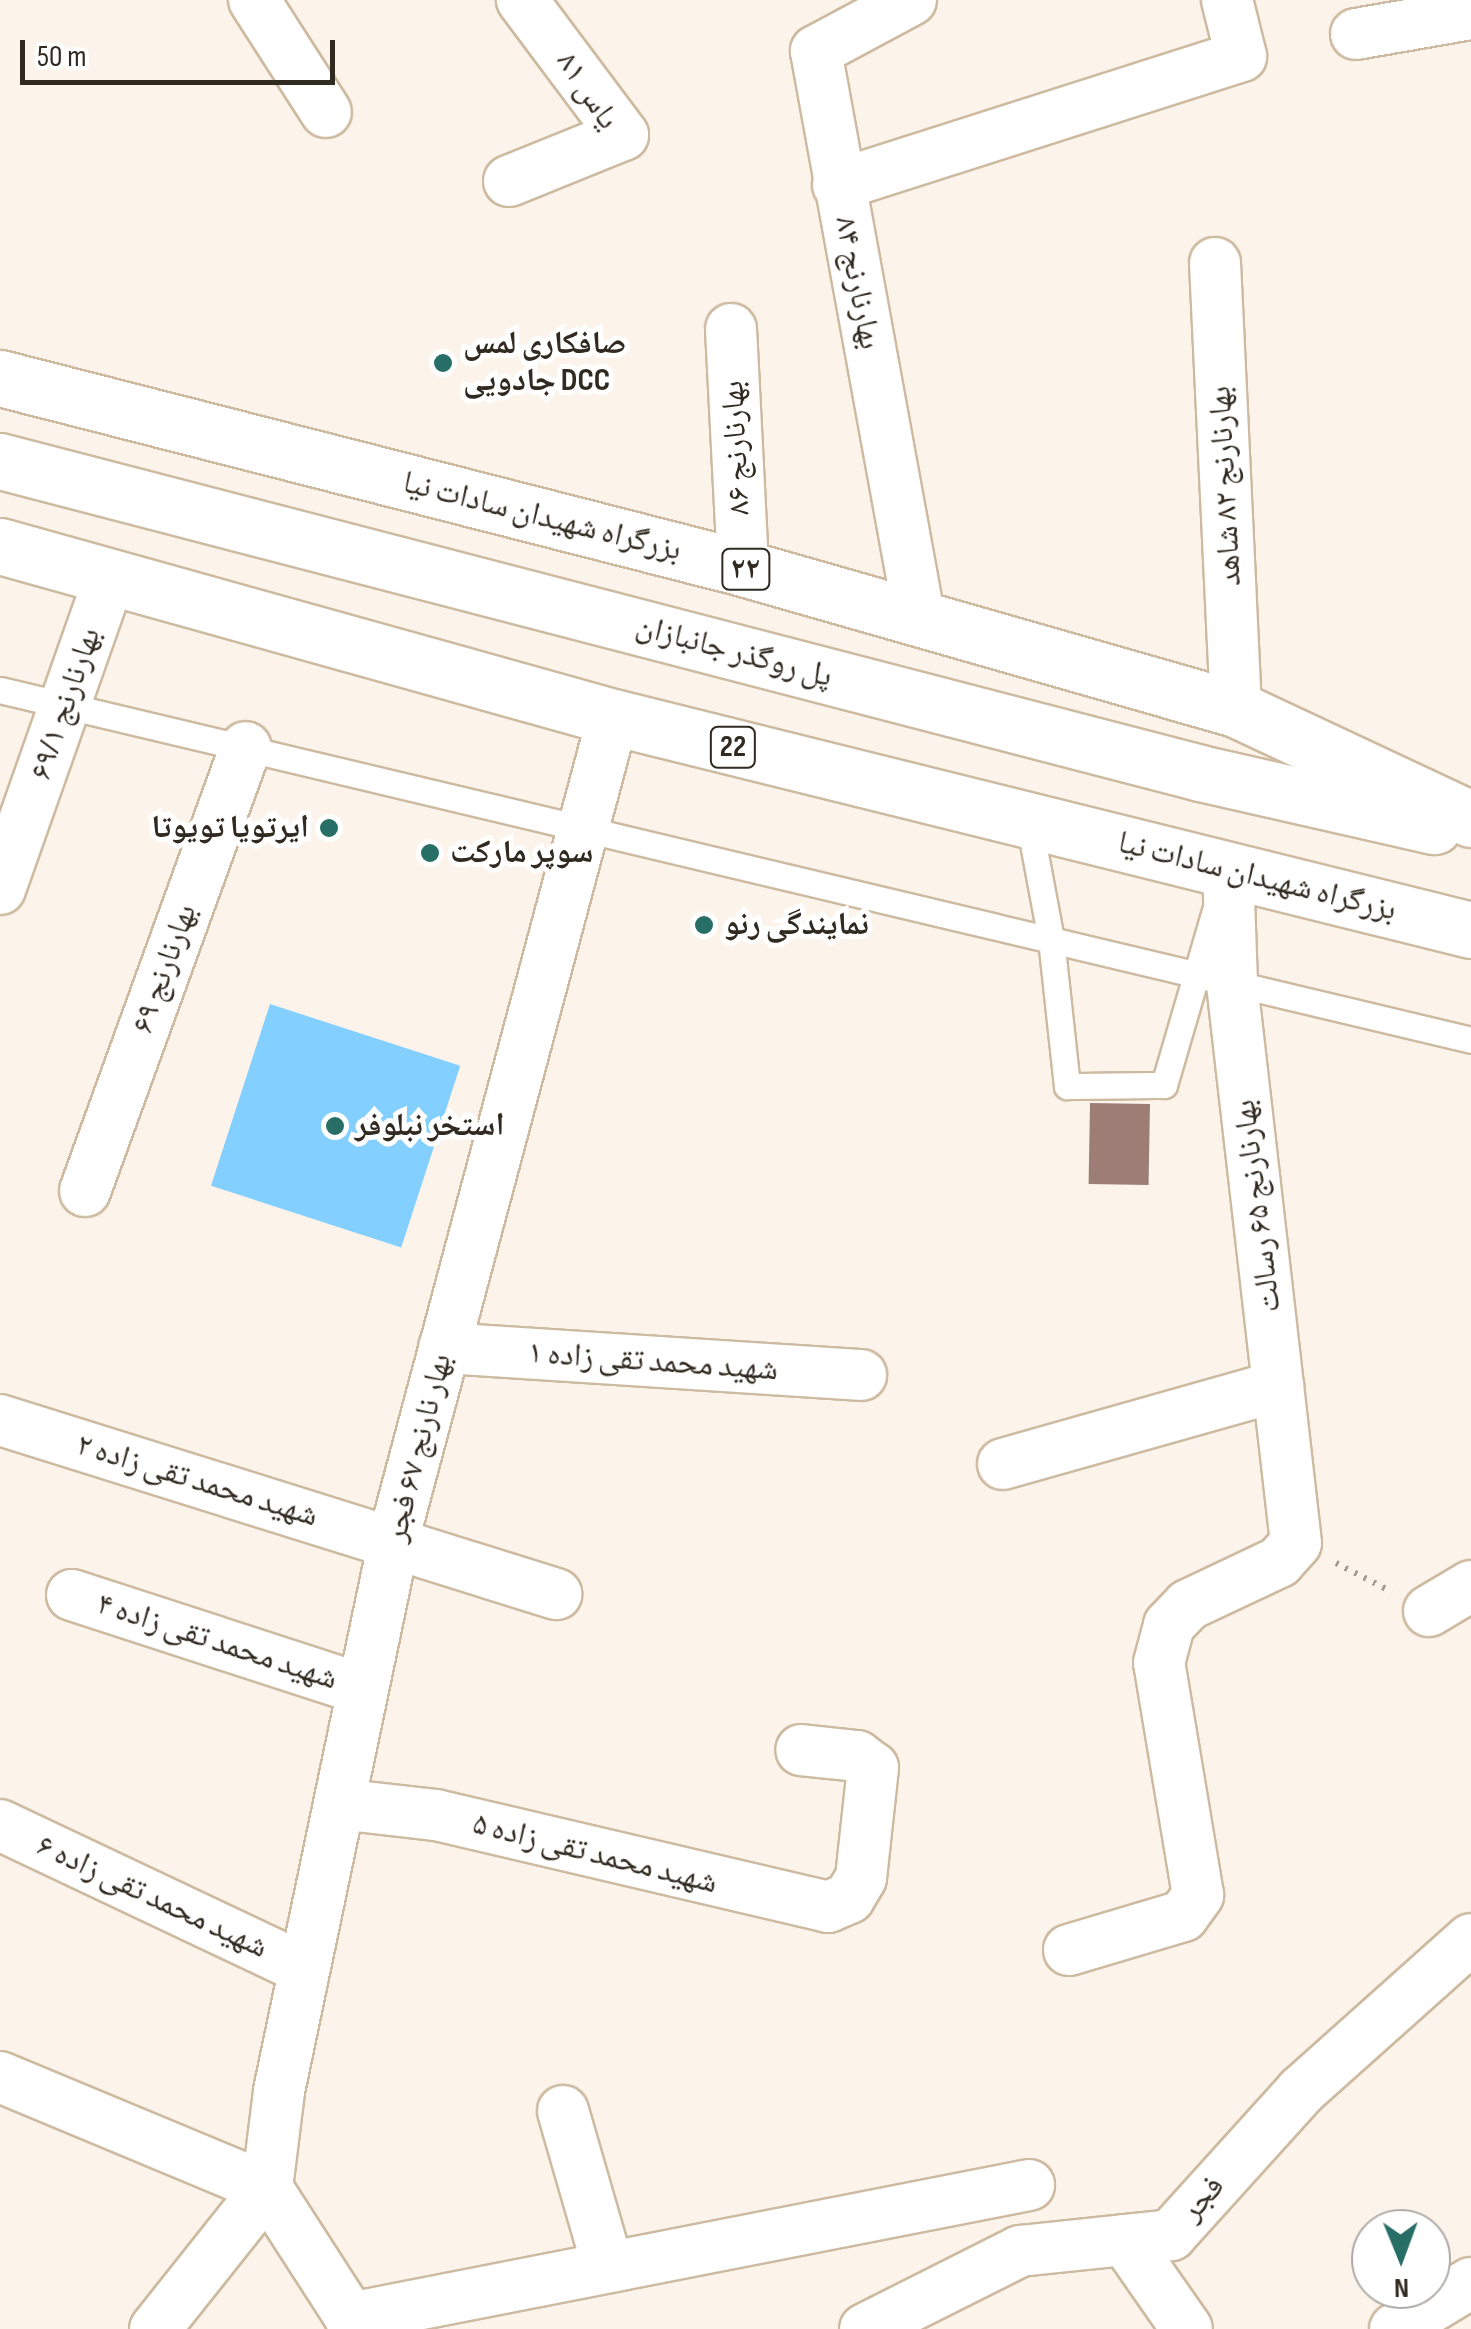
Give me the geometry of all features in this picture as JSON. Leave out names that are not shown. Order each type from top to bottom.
[{"type":"highway","name":"بزرگراه شهیدان سادات نیا","points":[[0,378],[743,568],[1236,708],[1471,820]]},
{"type":"highway","name":"پل روگذر جانبازان","points":[[0,461],[1200,773],[1471,834]]},
{"type":"highway","name":"بزرگراه شهیدان سادات نیا","points":[[0,546],[612,717],[1471,930]]},
{"type":"street","points":[[254,0],[326,112]]},
{"type":"street","name":"یاس ۸۱","points":[[509,181],[623,135],[522,0]]},
{"type":"street","name":"بهارنارنج ۸۴","points":[[911,0],[816,51],[920,621]]},
{"type":"street","points":[[838,185],[1240,56],[1226,0]]},
{"type":"street","points":[[1356,34],[1471,14]]},
{"type":"street","name":"بهارنارنج ۸۲ شاهد","points":[[1216,263],[1236,708]]},
{"type":"street","name":"بهارنارنج ۸۶","points":[[731,329],[743,568]]},
{"type":"street","name":"بهارنارنج ۶۹/۱","points":[[0,889],[68,705],[110,576]]},
{"type":"street","name":"بهار نارنج ۶۷ فجر","points":[[267,2188],[304,1970],[394,1542],[612,717]]},
{"type":"street","name":"بهارنارنج ۶۹","points":[[85,1191],[246,747]]},
{"type":"street","name":"بهارنارنج ۶۵ رسالت","points":[[1228,869],[1213,978],[1278,1386],[1296,1542]]},
{"type":"street","name":"شهید محمد تقی زاده ۱","points":[[444,1348],[861,1375]]},
{"type":"street","points":[[1003,1464],[1278,1386]]},
{"type":"street","name":"شهید محمد تقی زاده ۲","points":[[0,1420],[556,1594]]},
{"type":"street","points":[[1069,1950],[1183,1916],[1198,1894],[1159,1663],[1169,1625],[1188,1605],[1279,1562],[1296,1542]]},
{"type":"street","points":[[1428,1611],[1471,1586]]},
{"type":"street","name":"شهید محمد تقی زاده ۴","points":[[72,1594],[362,1689]]},
{"type":"street","name":"شهید محمد تقی زاده ۵","points":[[338,1804],[436,1815],[828,1907],[849,1898],[861,1878],[873,1768],[858,1756],[801,1750]]},
{"type":"street","name":"شهید محمد تقی زاده ۶","points":[[0,1825],[304,1970]]},
{"type":"street","name":"فجر","points":[[892,2323],[1020,2251],[1170,2235],[1301,2090],[1471,1939]]},
{"type":"street","points":[[0,2077],[267,2188],[354,2323],[608,2267],[1029,2185]]},
{"type":"street","points":[[563,2111],[608,2267]]},
{"type":"street","points":[[155,2329],[267,2188]]},
{"type":"street","points":[[1124,2240],[1187,2329]]},
{"type":"street","points":[[1395,2329],[1471,2283]]},
{"type":"lane","points":[[0,690],[586,826],[1471,1040]]},
{"type":"lane","points":[[1029,822],[1051,939],[1067,1086],[1164,1084],[1213,978]]},
{"type":"path","points":[[1296,1542],[1428,1611]]},
{"type":"water","name":"استخر نبلوفر","points":[[270,1004],[460,1066],[401,1247],[211,1186]]},
{"type":"building","points":[[1090,1103],[1150,1104],[1149,1185],[1089,1184]]},
{"type":"place","name":"صافکاری لمس جادویی DCC","points":[[443,363]]},
{"type":"place","name":"ایرتویا تویوتا","points":[[329,828]]},
{"type":"place","name":"سوپر مارکت","points":[[430,853]]},
{"type":"place","name":"نمایندگی رنو","points":[[704,925]]},
{"type":"place","name":"استخر نبلوفر","points":[[335,1126]]}]
